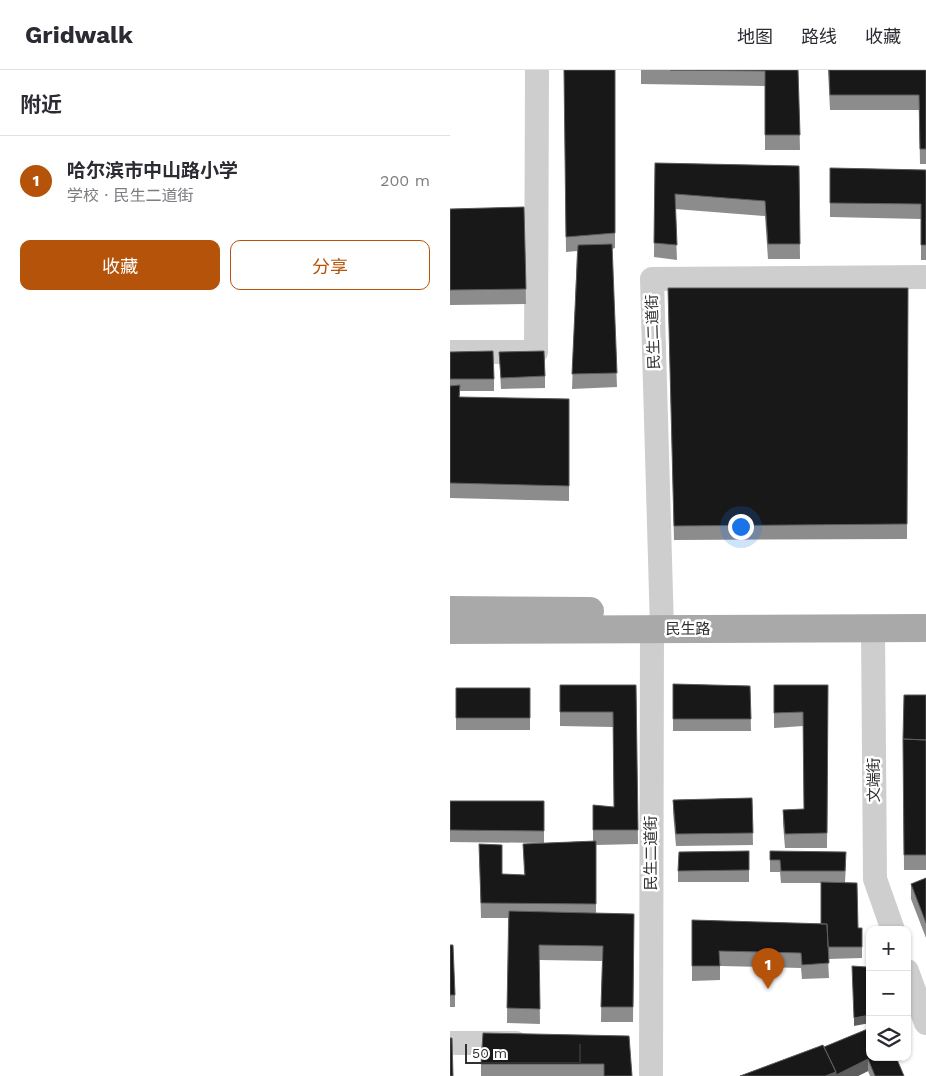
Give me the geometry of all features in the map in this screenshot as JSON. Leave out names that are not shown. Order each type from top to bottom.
[{"type":"main road","name":"民生路","points":[[450,610],[658,623],[926,628]]},
{"type":"main road","name":"民生路","points":[[450,630],[926,611]]},
{"type":"street","points":[[450,352],[536,352],[537,70]]},
{"type":"street","name":"民生二道街","points":[[651,1076],[642,1042],[658,623],[652,279],[926,277]]},
{"type":"street","name":"文端街","points":[[873,628],[875,879],[892,926]]},
{"type":"street","points":[[911,982],[926,1023]]},
{"type":"street","points":[[450,1043],[536,1042]]},
{"type":"building","points":[[564,70],[615,70],[615,233],[566,237]]},
{"type":"building","points":[[670,70],[798,70],[800,135],[765,135],[765,71]]},
{"type":"building","points":[[829,70],[926,70],[926,149],[920,149],[919,95],[830,95]]},
{"type":"building","points":[[655,163],[799,166],[800,244],[768,244],[765,201],[675,194],[677,245],[654,243]]},
{"type":"building","points":[[830,168],[926,170],[926,245],[921,245],[921,204],[830,203]]},
{"type":"building","points":[[524,207],[526,289],[450,290],[450,209]]},
{"type":"building","points":[[612,244],[617,373],[572,374],[578,245]]},
{"type":"building","points":[[668,288],[908,288],[907,524],[674,526]]},
{"type":"building","points":[[493,351],[494,379],[450,379],[450,352]]},
{"type":"building","points":[[544,351],[545,376],[501,378],[499,352]]},
{"type":"building","points":[[460,385],[459,397],[569,399],[569,486],[450,483],[450,386]]},
{"type":"building","points":[[673,684],[750,686],[751,719],[673,719]]},
{"type":"building","points":[[560,685],[636,685],[638,830],[593,830],[593,805],[614,807],[613,712],[560,712]]},
{"type":"building","points":[[774,685],[828,685],[827,833],[785,834],[783,810],[804,809],[803,712],[774,713]]},
{"type":"building","points":[[456,688],[530,688],[530,718],[456,718]]},
{"type":"building","points":[[904,695],[926,695],[926,740],[903,739]]},
{"type":"building","points":[[903,739],[926,740],[926,855],[904,855]]},
{"type":"building","points":[[752,798],[753,833],[676,834],[673,800]]},
{"type":"building","points":[[450,801],[544,801],[544,831],[450,830]]},
{"type":"building","points":[[596,841],[596,904],[481,903],[479,844],[502,845],[502,874],[525,875],[523,844]]},
{"type":"building","points":[[749,851],[749,870],[678,871],[679,852]]},
{"type":"building","points":[[770,851],[846,852],[845,871],[781,871],[780,860],[770,860]]},
{"type":"building","points":[[926,878],[926,923],[911,884]]},
{"type":"building","points":[[821,882],[857,883],[858,928],[862,928],[862,947],[828,947],[827,924],[821,924]]},
{"type":"building","points":[[509,911],[634,914],[633,1007],[601,1007],[603,946],[539,945],[540,1009],[507,1008]]},
{"type":"building","points":[[692,920],[827,924],[829,963],[802,965],[801,953],[719,951],[720,966],[692,966]]},
{"type":"building","points":[[450,945],[453,945],[455,995],[450,995]]},
{"type":"building","points":[[852,966],[866,967],[866,1016],[854,1018]]},
{"type":"building","points":[[866,1030],[866,1060],[836,1075],[824,1047]]},
{"type":"building","points":[[483,1033],[629,1036],[632,1076],[604,1076],[604,1064],[481,1064]]},
{"type":"building","points":[[450,1038],[452,1038],[453,1076],[450,1076]]},
{"type":"building","points":[[823,1045],[836,1072],[825,1076],[740,1076]]},
{"type":"building","points":[[869,1061],[898,1061],[904,1076],[875,1076]]},
{"type":"place","name":"哈尔滨市中山路小学","points":[[768,989]]}]
